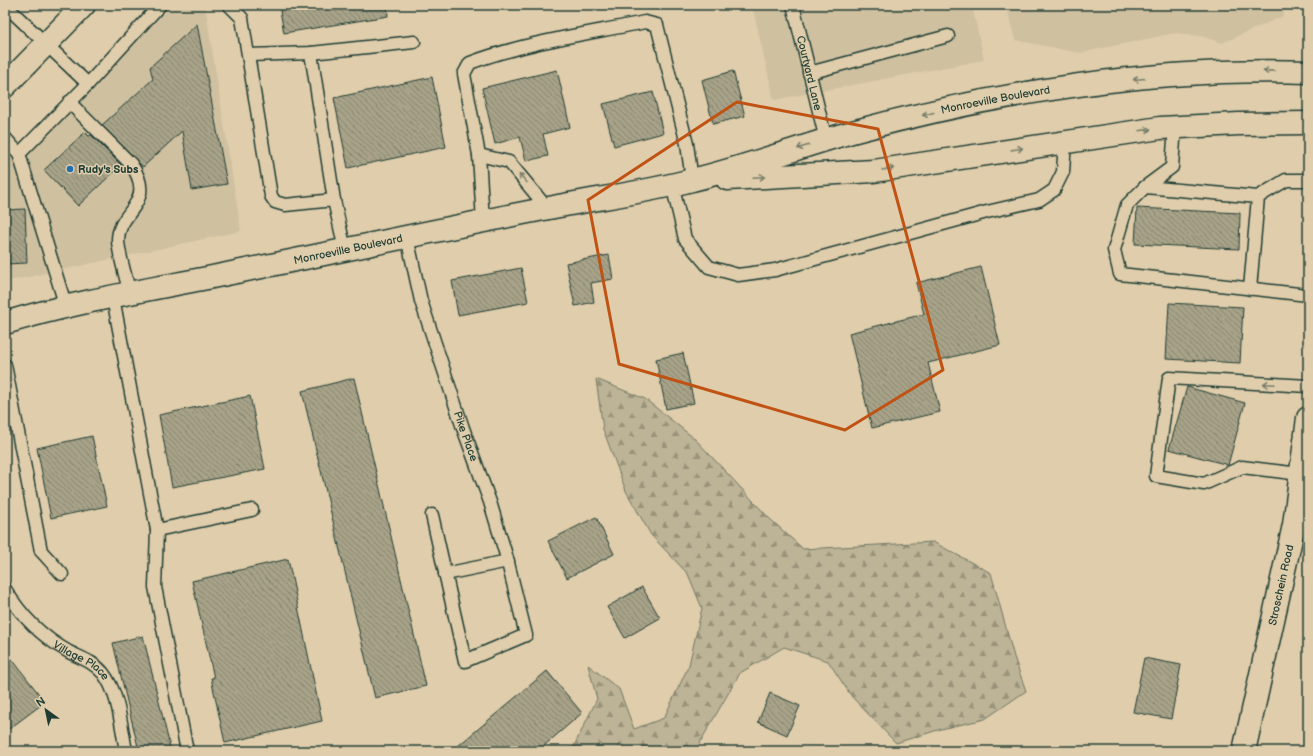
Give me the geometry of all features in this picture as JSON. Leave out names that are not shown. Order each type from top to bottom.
[{"type":"main road","points":[[5,86],[84,5]]},
{"type":"main road","name":"Monroeville Boulevard","points":[[5,323],[122,296],[547,208],[682,182],[826,140],[937,111],[1037,92],[1120,80],[1202,73],[1271,71],[1308,72]]},
{"type":"main road","name":"Monroeville Boulevard","points":[[682,182],[874,171],[1121,133],[1239,124],[1308,123]]},
{"type":"main road","name":"Stroschein Road","points":[[1244,751],[1286,561],[1308,418]]},
{"type":"lane","points":[[5,5],[88,84]]},
{"type":"lane","points":[[19,154],[88,84],[160,5]]},
{"type":"lane","points":[[229,5],[242,18],[271,196],[275,202],[285,205],[334,200]]},
{"type":"lane","name":"Courtyard Lane","points":[[793,5],[826,140]]},
{"type":"lane","points":[[483,222],[479,155],[464,74],[470,63],[488,56],[542,43],[645,22],[657,26],[687,144],[682,182],[685,239],[709,267],[738,275],[775,270],[987,212],[1038,200],[1054,190],[1063,172],[1065,142]]},
{"type":"lane","points":[[809,73],[948,36]]},
{"type":"lane","points":[[248,55],[311,53],[414,42]]},
{"type":"lane","points":[[311,53],[334,200],[345,250]]},
{"type":"lane","points":[[69,102],[130,164],[136,172],[139,182],[140,197],[120,228],[118,240],[122,296],[157,530],[155,587],[187,751]]},
{"type":"lane","points":[[1175,128],[1172,167],[1145,187],[1127,205],[1114,250],[1120,274],[1308,295]]},
{"type":"lane","points":[[5,138],[19,154],[66,308]]},
{"type":"lane","points":[[479,155],[510,162],[547,208]]},
{"type":"lane","points":[[1145,187],[1258,197],[1286,180],[1308,180]]},
{"type":"lane","points":[[1250,288],[1258,197]]},
{"type":"lane","name":"Pike Place","points":[[407,237],[421,301],[463,428],[490,502],[508,561],[526,635],[465,661],[445,574]]},
{"type":"lane","points":[[5,365],[41,551],[62,574]]},
{"type":"lane","points":[[1300,474],[1242,467],[1204,484],[1156,476],[1169,378],[1308,386]]},
{"type":"lane","points":[[157,530],[252,510]]},
{"type":"lane","points":[[432,515],[445,574],[508,561]]},
{"type":"lane","name":"Village Place","points":[[5,589],[16,609],[41,634],[69,652],[89,661],[103,673],[114,692],[126,751]]},
{"type":"highlighted area","points":[[737,102],[878,129],[943,370],[845,430],[619,364],[588,200]]},
{"type":"shaded area","points":[[150,5],[205,5],[241,231],[5,282],[5,163]]},
{"type":"shaded area","points":[[752,5],[972,5],[984,60],[774,100]]},
{"type":"shaded area","points":[[1006,5],[1286,5],[1283,16],[1222,43],[1201,36],[1175,33],[1080,53],[1015,40]]},
{"type":"green space","points":[[596,379],[645,399],[695,439],[769,518],[803,549],[933,542],[991,573],[1014,657],[1026,691],[985,719],[941,729],[896,743],[852,697],[828,661],[784,647],[740,673],[695,751],[568,751],[574,746],[597,699],[588,665],[619,689],[634,729],[664,718],[689,665],[702,608],[688,574],[651,535],[626,491],[603,429]]},
{"type":"building","points":[[279,5],[387,5],[388,16],[284,33]]},
{"type":"building","points":[[197,24],[227,184],[192,190],[182,131],[143,167],[102,125],[153,79],[150,67]]},
{"type":"building","points":[[557,70],[570,127],[543,134],[548,156],[526,161],[520,137],[495,144],[482,88]]},
{"type":"building","points":[[733,71],[745,116],[713,124],[702,80]]},
{"type":"building","points":[[432,77],[446,147],[348,168],[334,98]]},
{"type":"building","points":[[653,92],[663,133],[614,146],[603,104]]},
{"type":"building","points":[[85,132],[89,136],[91,135],[121,165],[78,206],[44,170]]},
{"type":"building","points":[[1137,208],[1240,213],[1239,249],[1135,244]]},
{"type":"building","points":[[25,209],[27,263],[5,264],[5,210]]},
{"type":"building","points":[[609,255],[613,279],[591,283],[594,302],[575,306],[566,263]]},
{"type":"building","points":[[981,267],[1000,345],[928,363],[940,412],[872,428],[849,333],[924,314],[916,283]]},
{"type":"building","points":[[521,268],[528,302],[458,315],[452,281]]},
{"type":"building","points":[[1169,303],[1243,307],[1240,363],[1166,359]]},
{"type":"building","points":[[683,353],[694,403],[666,409],[656,359]]},
{"type":"building","points":[[354,378],[426,686],[375,698],[302,391]]},
{"type":"building","points":[[1187,387],[1245,403],[1228,465],[1169,449]]},
{"type":"building","points":[[250,396],[265,469],[172,487],[159,415]]},
{"type":"building","points":[[92,436],[107,506],[51,518],[37,448]]},
{"type":"building","points":[[596,517],[614,554],[567,578],[548,541]]},
{"type":"building","points":[[288,559],[322,721],[225,743],[211,678],[214,678],[192,581]]},
{"type":"building","points":[[642,587],[660,618],[625,638],[607,607]]},
{"type":"building","points":[[143,636],[171,751],[139,751],[113,643]]},
{"type":"building","points":[[5,650],[45,702],[5,732]]},
{"type":"building","points":[[1144,658],[1181,665],[1171,719],[1133,712]]},
{"type":"building","points":[[547,671],[582,713],[538,751],[452,751]]},
{"type":"building","points":[[770,693],[800,706],[787,735],[758,722]]},
{"type":"place","name":"Rudy's Subs","points":[[70,169]]}]
